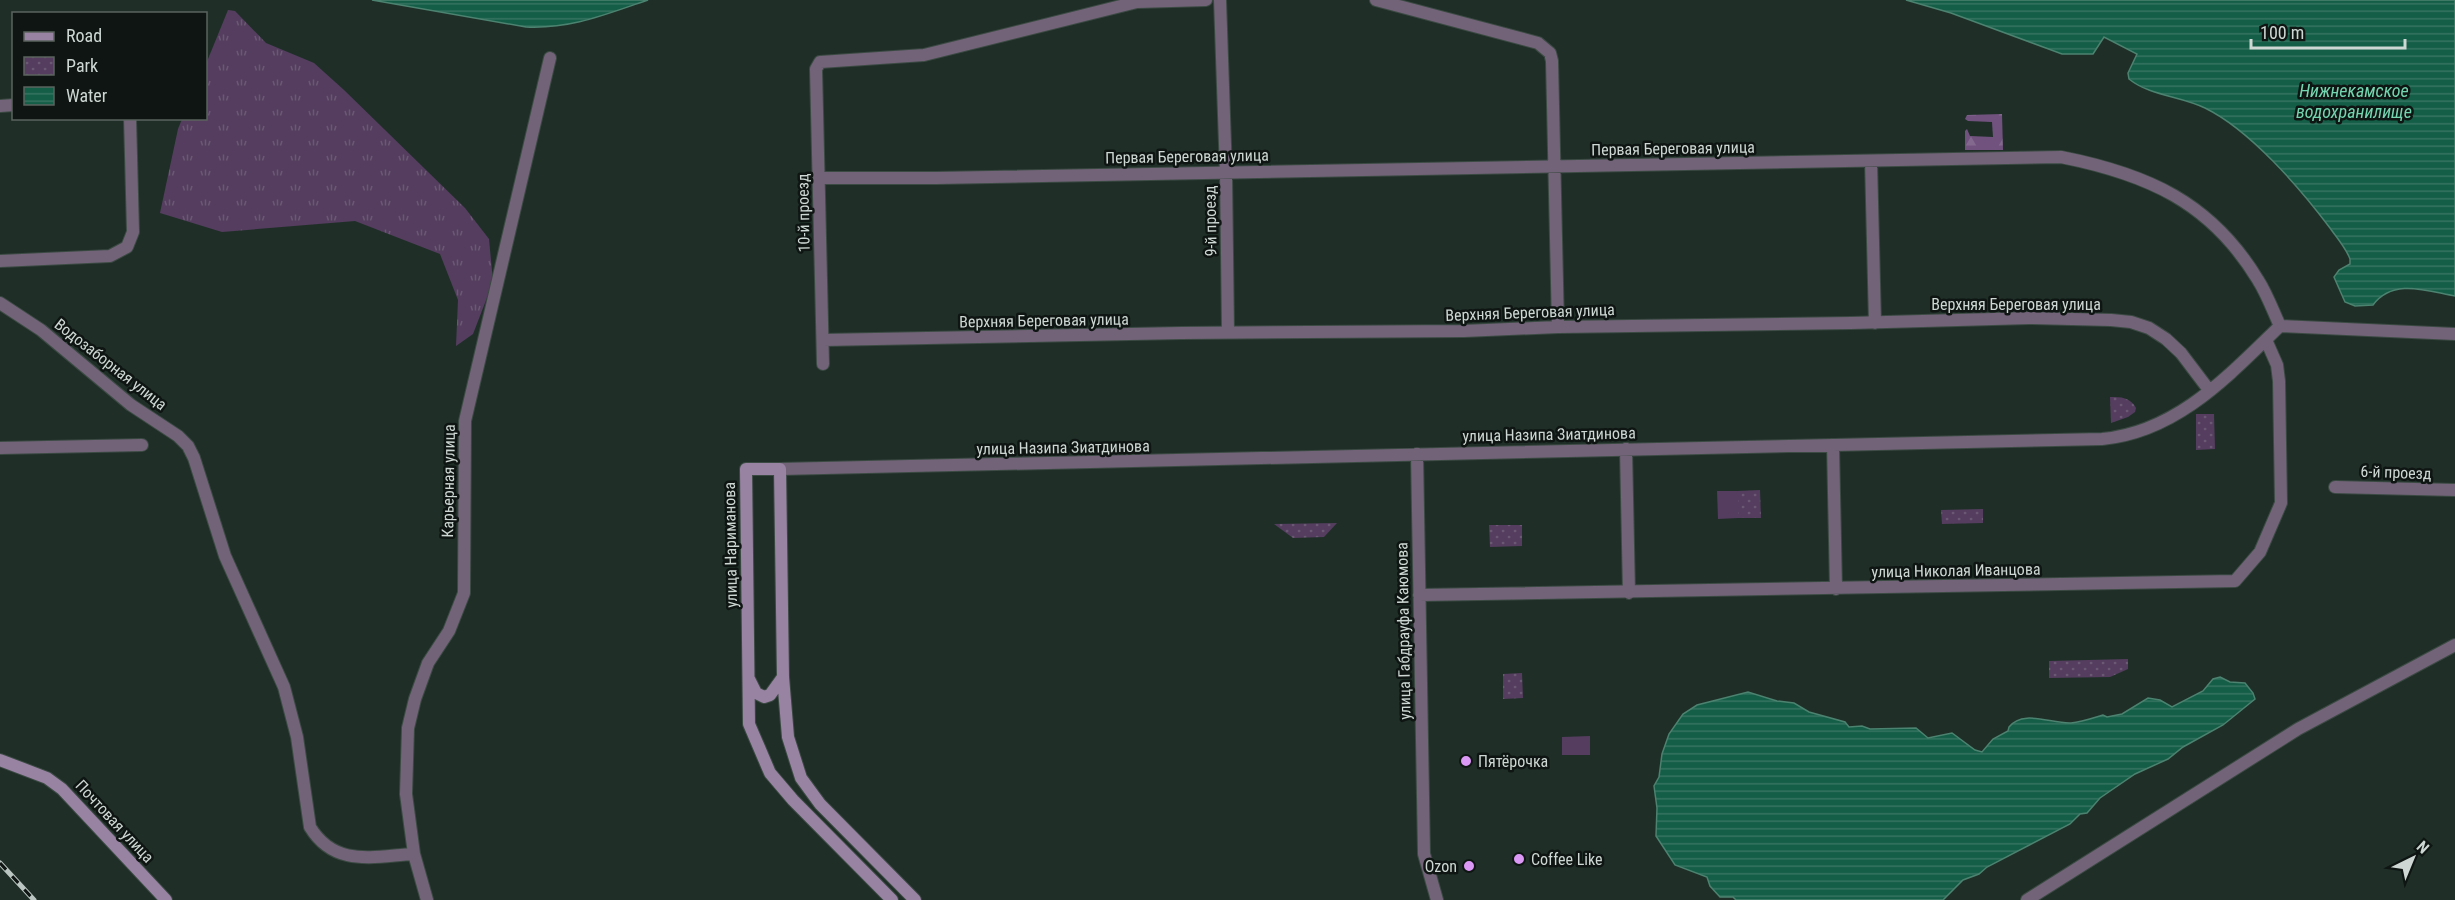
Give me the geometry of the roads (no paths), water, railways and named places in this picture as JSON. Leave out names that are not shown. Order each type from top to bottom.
[{"type":"main road","name":"улица Нариманова","points":[[780,469],[746,469],[749,724],[770,773],[892,900]]},
{"type":"main road","points":[[780,469],[783,677],[788,737],[801,778],[828,814],[915,900]]},
{"type":"main road","points":[[748,675],[756,693],[764,697],[770,695],[783,677]]},
{"type":"main road","name":"Почтовая улица","points":[[0,760],[47,778],[62,789],[166,900]]},
{"type":"street","name":"10-й проезд","points":[[823,364],[816,69],[820,62],[924,56],[1137,3],[1206,0]]},
{"type":"street","name":"9-й проезд","points":[[1220,0],[1226,173],[1228,333]]},
{"type":"street","points":[[1376,0],[1538,43],[1550,53],[1556,166],[1558,327]]},
{"type":"street","name":"Карьерная улица","points":[[426,900],[414,854],[406,794],[408,728],[415,699],[428,663],[449,631],[464,593],[465,421],[550,58]]},
{"type":"street","points":[[0,261],[110,256],[127,247],[133,232],[130,120]]},
{"type":"street","name":"Первая Береговая улица","points":[[819,178],[2061,158],[2139,177],[2189,204],[2224,235],[2244,258],[2259,281],[2280,326]]},
{"type":"street","points":[[1871,161],[1875,322]]},
{"type":"street","name":"Водозаборная улица","points":[[0,303],[41,330],[131,405],[178,436],[188,446],[194,458],[225,556],[284,687],[297,737],[310,827],[326,846],[337,854],[350,857],[414,854]]},
{"type":"street","name":"Верхняя Береговая улица","points":[[823,340],[1464,331],[1558,327],[2029,318],[2130,322],[2149,328],[2181,353],[2209,390]]},
{"type":"street","points":[[2280,326],[2455,334]]},
{"type":"street","name":"улица Назипа Зиатдинова","points":[[780,469],[2114,438],[2159,425],[2184,410],[2280,326]]},
{"type":"street","name":"улица Николая Иванцова","points":[[1419,595],[2235,581],[2259,553],[2279,508],[2282,495],[2279,376],[2266,340]]},
{"type":"street","points":[[0,448],[142,445]]},
{"type":"street","points":[[1833,445],[1836,589]]},
{"type":"street","points":[[1626,449],[1629,593]]},
{"type":"street","name":"улица Габдрауфа Каюмова","points":[[1417,454],[1424,854],[1437,900]]},
{"type":"street","name":"6-й проезд","points":[[2336,487],[2455,490]]},
{"type":"street","points":[[2027,900],[2298,729],[2455,645]]},
{"type":"water","points":[[372,0],[648,0],[574,23],[526,27]]},
{"type":"water","name":"Нижнекамское водохранилище","points":[[1906,0],[2455,0],[2455,296],[2411,288],[2390,292],[2373,305],[2355,306],[2345,302],[2334,277],[2339,270],[2350,264],[2350,259],[2341,243],[2304,195],[2256,145],[2222,118],[2196,104],[2146,89],[2129,79],[2128,73],[2137,54],[2104,37],[2093,54],[2062,54],[1951,13]]},
{"type":"water","points":[[2220,677],[2230,682],[2245,683],[2255,699],[2223,725],[2183,747],[2168,759],[2135,774],[2100,798],[2087,813],[2080,814],[2070,824],[1987,867],[1979,874],[1963,880],[1943,900],[1736,900],[1733,897],[1720,897],[1710,886],[1707,877],[1675,865],[1656,836],[1657,808],[1654,786],[1659,777],[1662,754],[1669,734],[1683,714],[1697,705],[1748,692],[1777,701],[1794,703],[1809,712],[1845,722],[1849,727],[1916,728],[1928,738],[1952,733],[1975,750],[1982,752],[1993,739],[2008,731],[2009,727],[2022,719],[2063,723],[2103,715],[2107,717],[2122,714],[2148,698],[2160,700],[2172,707],[2203,691],[2213,679]]},
{"type":"railway","points":[[0,863],[34,900]]},
{"type":"place","name":"Пятёрочка","points":[[1466,761]]},
{"type":"place","name":"Coffee Like","points":[[1519,859]]},
{"type":"place","name":"Ozon","points":[[1469,866]]}]
